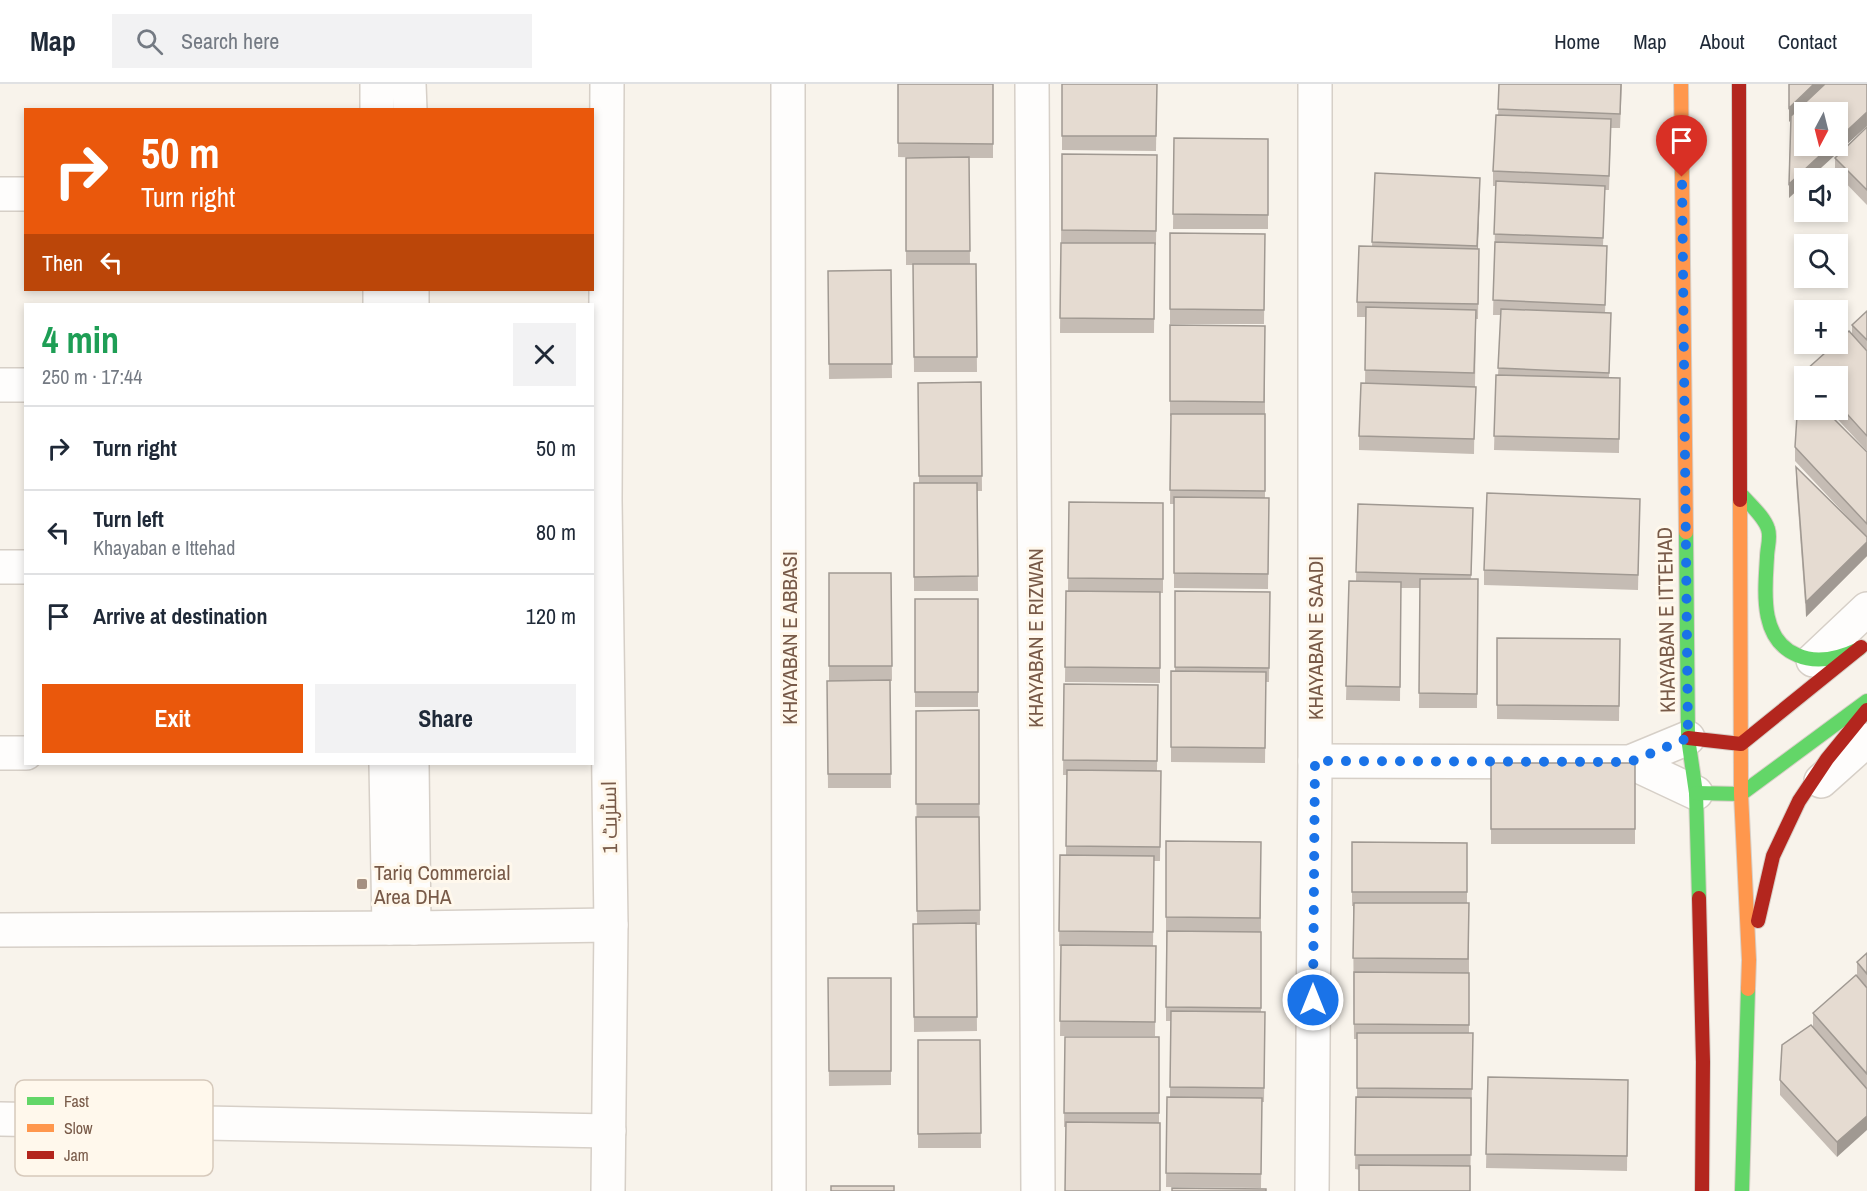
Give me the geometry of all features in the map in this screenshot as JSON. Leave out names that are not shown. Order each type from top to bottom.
[{"type":"main road","name":"KHAYABAN E ITTEHAD","points":[[1681,84],[1688,738],[1696,793],[1703,1062],[1702,1191]]},
{"type":"main road","points":[[1739,84],[1741,794],[1749,960],[1742,1191]]},
{"type":"main road","points":[[1740,493],[1768,528],[1766,582],[1769,624],[1775,637],[1785,649],[1813,660],[1841,658],[1863,645]]},
{"type":"main road","points":[[1688,738],[1741,744],[1863,645]]},
{"type":"main road","points":[[1696,793],[1741,794],[1867,701]]},
{"type":"main road","points":[[1749,960],[1773,856],[1799,801],[1827,759],[1867,710]]},
{"type":"street","points":[[377,84],[377,108]]},
{"type":"street","points":[[409,84],[410,108]]},
{"type":"street","name":"اسٹریٹ 1","points":[[607,84],[605,500],[611,925],[608,1191]]},
{"type":"street","name":"KHAYABAN E ABBASI","points":[[788,84],[789,1191]]},
{"type":"street","name":"KHAYABAN E RIZWAN","points":[[1032,84],[1038,1191]]},
{"type":"street","name":"KHAYABAN E SAADI","points":[[1312,1191],[1315,761],[1315,84]]},
{"type":"street","points":[[0,194],[24,194]]},
{"type":"street","points":[[0,385],[24,385]]},
{"type":"street","points":[[0,567],[24,567]]},
{"type":"street","points":[[1813,660],[1867,609]]},
{"type":"street","points":[[1315,761],[1630,762],[1688,738]]},
{"type":"street","points":[[1799,801],[1867,740]]},
{"type":"street","points":[[0,753],[24,753]]},
{"type":"street","points":[[1630,762],[1696,793]]},
{"type":"street","points":[[386,765],[402,928]]},
{"type":"street","points":[[402,928],[412,765]]},
{"type":"street","points":[[0,930],[611,925]]},
{"type":"street","points":[[0,1119],[15,1119]]},
{"type":"street","points":[[213,1123],[609,1131]]},
{"type":"building","points":[[898,84],[993,84],[993,144],[898,143]]},
{"type":"building","points":[[1062,84],[1157,84],[1156,136],[1062,136]]},
{"type":"building","points":[[1499,84],[1621,84],[1620,114],[1498,109]]},
{"type":"building","points":[[1789,84],[1814,84],[1794,102],[1789,108]]},
{"type":"building","points":[[1825,84],[1867,84],[1867,112],[1848,130],[1848,102],[1806,102]]},
{"type":"building","points":[[1794,113],[1794,156],[1819,156],[1806,168],[1794,168],[1794,179],[1789,184],[1791,116]]},
{"type":"building","points":[[1496,115],[1611,119],[1609,176],[1493,171]]},
{"type":"building","points":[[1867,127],[1867,190],[1848,171],[1848,168],[1845,168],[1835,158],[1848,156],[1848,145]]},
{"type":"building","points":[[1174,138],[1268,139],[1268,215],[1173,214]]},
{"type":"building","points":[[1062,154],[1157,155],[1156,231],[1062,230]]},
{"type":"building","points":[[969,157],[970,251],[906,251],[906,158]]},
{"type":"building","points":[[1375,173],[1480,178],[1477,246],[1372,242]]},
{"type":"building","points":[[1496,181],[1605,186],[1603,238],[1494,234]]},
{"type":"building","points":[[1170,233],[1265,234],[1264,310],[1170,309]]},
{"type":"building","points":[[1495,242],[1607,246],[1605,305],[1493,300]]},
{"type":"building","points":[[1061,243],[1155,243],[1154,319],[1060,318]]},
{"type":"building","points":[[1359,246],[1479,249],[1478,304],[1357,302]]},
{"type":"building","points":[[913,264],[976,264],[977,357],[914,357]]},
{"type":"building","points":[[891,270],[892,364],[829,364],[828,271]]},
{"type":"building","points":[[1366,307],[1476,310],[1474,373],[1365,370]]},
{"type":"building","points":[[1501,309],[1611,313],[1609,373],[1498,368]]},
{"type":"building","points":[[1867,311],[1867,340],[1852,325]]},
{"type":"building","points":[[1170,325],[1265,326],[1264,402],[1170,401]]},
{"type":"building","points":[[1848,332],[1867,351],[1867,436],[1848,415],[1848,366],[1810,366],[1824,354],[1848,354]]},
{"type":"building","points":[[1496,375],[1620,378],[1619,439],[1494,436]]},
{"type":"building","points":[[981,382],[982,476],[919,476],[918,383]]},
{"type":"building","points":[[1361,383],[1476,387],[1474,439],[1359,436]]},
{"type":"building","points":[[1171,414],[1265,414],[1265,491],[1170,490]]},
{"type":"building","points":[[1797,420],[1835,420],[1867,452],[1867,524],[1795,447]]},
{"type":"building","points":[[1796,467],[1867,537],[1867,542],[1806,602]]},
{"type":"building","points":[[914,483],[977,483],[978,576],[914,577]]},
{"type":"building","points":[[1487,493],[1640,499],[1638,575],[1484,570]]},
{"type":"building","points":[[1174,497],[1269,498],[1268,574],[1174,573]]},
{"type":"building","points":[[1069,502],[1163,503],[1163,579],[1068,578]]},
{"type":"building","points":[[1358,504],[1473,508],[1471,575],[1356,572]]},
{"type":"building","points":[[829,573],[891,573],[892,666],[829,666]]},
{"type":"building","points":[[1420,579],[1478,579],[1477,694],[1419,693]]},
{"type":"building","points":[[1349,581],[1401,582],[1400,687],[1346,686]]},
{"type":"building","points":[[1066,591],[1160,592],[1160,668],[1065,667]]},
{"type":"building","points":[[1175,591],[1270,592],[1269,668],[1175,667]]},
{"type":"building","points":[[915,599],[978,599],[978,692],[915,692]]},
{"type":"building","points":[[1497,638],[1620,639],[1619,706],[1497,705]]},
{"type":"building","points":[[1171,671],[1266,672],[1265,748],[1171,747]]},
{"type":"building","points":[[890,680],[891,774],[828,774],[827,681]]},
{"type":"building","points":[[1064,684],[1158,685],[1157,761],[1063,760]]},
{"type":"building","points":[[979,710],[979,804],[916,804],[916,711]]},
{"type":"building","points":[[1491,763],[1635,763],[1635,829],[1491,829]]},
{"type":"building","points":[[1067,770],[1161,771],[1160,847],[1066,846]]},
{"type":"building","points":[[916,817],[979,817],[980,910],[917,911]]},
{"type":"building","points":[[1166,841],[1261,842],[1260,918],[1166,917]]},
{"type":"building","points":[[1352,842],[1467,843],[1467,892],[1352,892]]},
{"type":"building","points":[[1060,855],[1154,856],[1153,932],[1059,931]]},
{"type":"building","points":[[1354,903],[1469,903],[1468,959],[1353,958]]},
{"type":"building","points":[[976,923],[977,1017],[914,1017],[913,924]]},
{"type":"building","points":[[1167,931],[1261,932],[1261,1008],[1166,1007]]},
{"type":"building","points":[[1061,945],[1156,946],[1155,1022],[1060,1021]]},
{"type":"building","points":[[1867,953],[1867,974],[1857,962]]},
{"type":"building","points":[[1354,972],[1469,973],[1469,1025],[1354,1024]]},
{"type":"building","points":[[1856,975],[1867,988],[1867,1074],[1813,1013]]},
{"type":"building","points":[[828,978],[891,978],[891,1071],[829,1071]]},
{"type":"building","points":[[1171,1011],[1265,1012],[1264,1088],[1170,1087]]},
{"type":"building","points":[[1811,1025],[1867,1089],[1867,1116],[1837,1142],[1780,1080],[1782,1045]]},
{"type":"building","points":[[1357,1033],[1473,1033],[1472,1089],[1357,1088]]},
{"type":"building","points":[[1065,1037],[1159,1037],[1159,1113],[1064,1113]]},
{"type":"building","points":[[918,1040],[980,1040],[981,1133],[918,1134]]},
{"type":"building","points":[[1488,1077],[1628,1080],[1627,1156],[1486,1154]]},
{"type":"building","points":[[1167,1097],[1262,1098],[1261,1174],[1166,1173]]},
{"type":"building","points":[[1356,1097],[1471,1098],[1471,1155],[1355,1155]]},
{"type":"building","points":[[1066,1122],[1160,1123],[1160,1191],[1065,1191]]},
{"type":"building","points":[[1359,1165],[1470,1166],[1470,1191],[1359,1191]]},
{"type":"building","points":[[831,1186],[894,1186],[894,1191],[831,1191]]},
{"type":"building","points":[[1172,1188],[1266,1189],[1266,1191],[1172,1191]]},
{"type":"traffic: fast","points":[[1740,493],[1760,515],[1769,532],[1766,599],[1770,626],[1776,638],[1785,648],[1797,655],[1812,659],[1836,657],[1859,649]]},
{"type":"traffic: fast","points":[[1686,532],[1688,738],[1696,793],[1699,898]]},
{"type":"traffic: fast","points":[[1696,793],[1741,794],[1867,701]]},
{"type":"traffic: fast","points":[[1742,1191],[1748,989]]},
{"type":"traffic: slow","points":[[1681,84],[1686,532]]},
{"type":"traffic: slow","points":[[1740,500],[1741,794],[1749,960],[1748,989]]},
{"type":"traffic: jam","points":[[1739,84],[1740,500]]},
{"type":"traffic: jam","points":[[1688,738],[1741,744],[1861,647]]},
{"type":"traffic: jam","points":[[1758,921],[1773,856],[1799,801],[1827,759],[1867,710]]},
{"type":"traffic: jam","points":[[1699,898],[1703,1062],[1702,1191]]},
{"type":"place","name":"Tariq Commercial Area DHA","points":[[362,884]]},
{"type":"route","points":[[1313,1000],[1315,761],[1630,762],[1688,738],[1682,177]]}]
